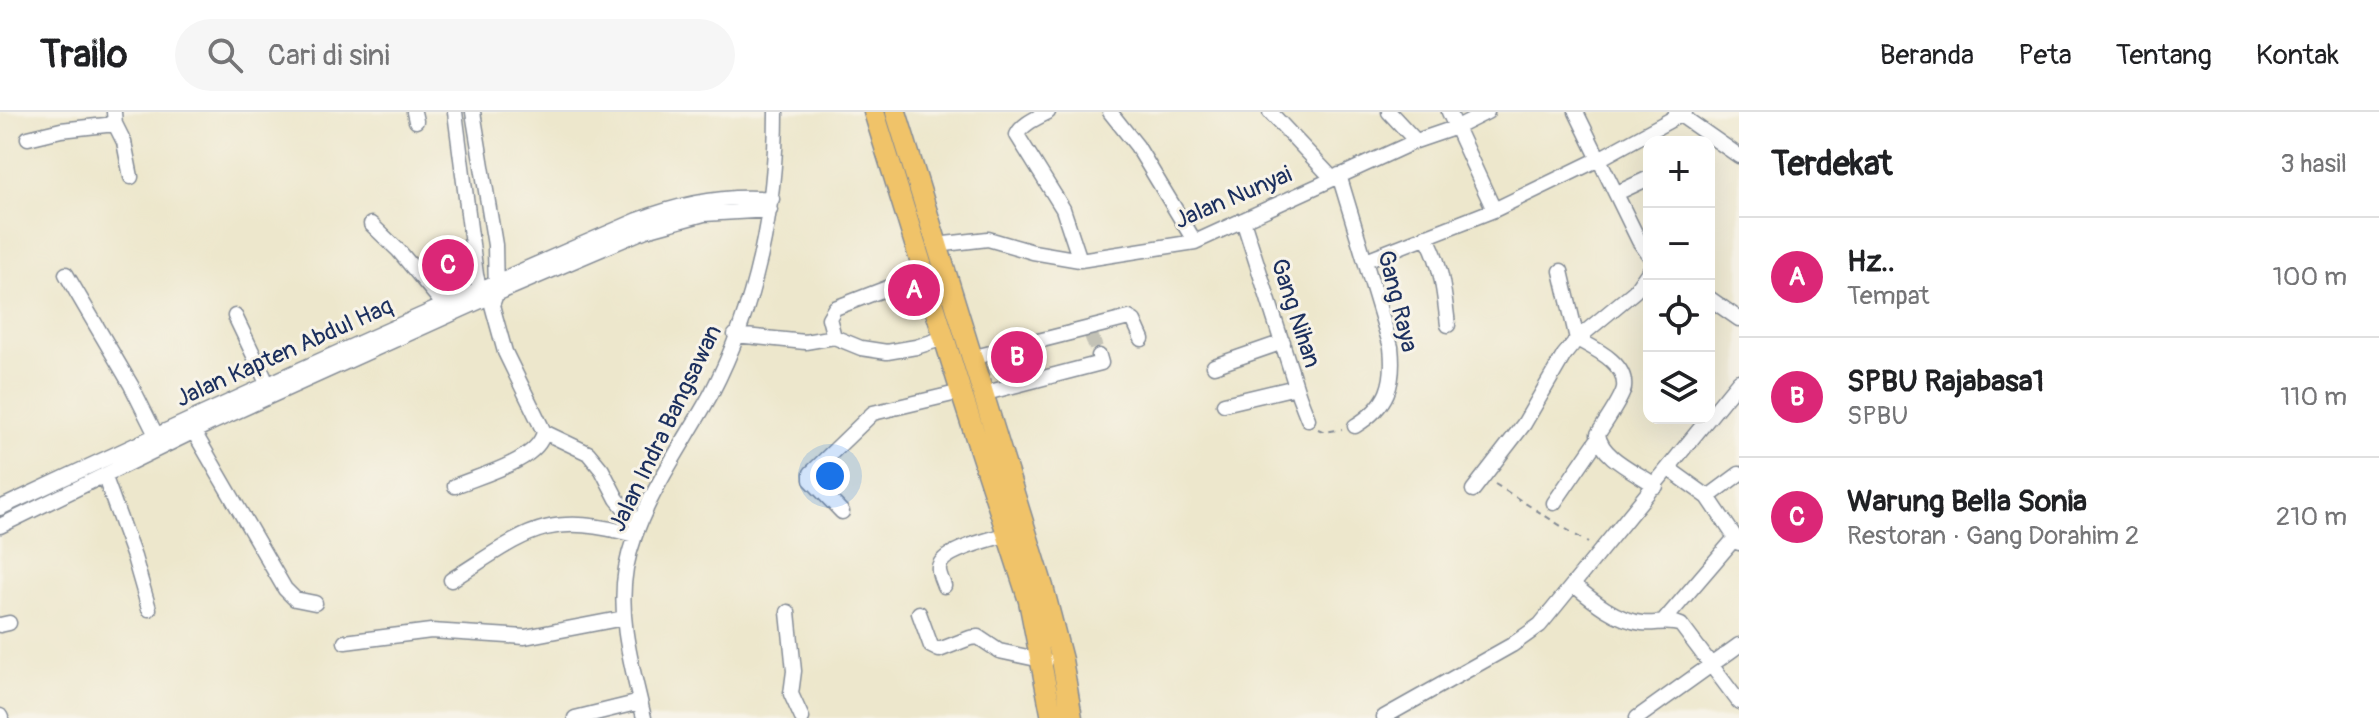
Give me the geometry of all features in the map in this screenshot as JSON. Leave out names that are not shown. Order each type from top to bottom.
[{"type":"highway","points":[[874,112],[1029,601],[1072,718]]},
{"type":"highway","points":[[896,112],[1043,587],[1052,660],[1052,718]]},
{"type":"street","points":[[455,112],[489,294],[505,352],[544,432],[542,443],[528,456],[455,486]]},
{"type":"street","points":[[473,112],[495,245],[489,294]]},
{"type":"street","name":"Jalan Indra Bangsawan","points":[[644,718],[622,603],[626,570],[636,530],[711,394],[759,267],[771,205],[776,112]]},
{"type":"street","points":[[1048,112],[1030,122],[1017,135],[1063,209],[1080,260]]},
{"type":"street","points":[[1110,112],[1137,146],[1195,242]]},
{"type":"street","points":[[1270,112],[1336,177]]},
{"type":"street","points":[[1389,112],[1416,141]]},
{"type":"street","points":[[1449,112],[1494,210]]},
{"type":"street","name":"Jalan Nunyai","points":[[936,245],[988,239],[1033,252],[1080,260],[1195,242],[1487,112]]},
{"type":"street","points":[[1579,113],[1643,247]]},
{"type":"street","points":[[1366,260],[1494,210],[1599,159],[1680,113],[1704,136]]},
{"type":"street","points":[[28,138],[114,118],[124,142],[131,177]]},
{"type":"street","points":[[1715,147],[1739,156]]},
{"type":"street","name":"Gang Raya","points":[[1336,177],[1366,260],[1391,347],[1394,373],[1374,413],[1355,426]]},
{"type":"street","points":[[1617,193],[1643,181]]},
{"type":"street","name":"Jalan Kapten Abdul Haq","points":[[0,526],[104,475],[159,441],[267,383],[344,356],[489,294],[661,211],[709,200],[754,197],[771,205]]},
{"type":"street","name":"Gang Nihan","points":[[1243,220],[1308,419]]},
{"type":"street","points":[[371,224],[399,251],[444,305]]},
{"type":"street","points":[[1426,236],[1442,276],[1448,325]]},
{"type":"street","points":[[1554,503],[1598,439],[1624,389],[1622,373],[1606,355],[1577,339],[1561,271]]},
{"type":"street","points":[[66,274],[131,385],[159,441]]},
{"type":"street","points":[[834,337],[829,318],[835,308],[924,274]]},
{"type":"street","points":[[1473,490],[1524,424],[1564,355],[1577,339],[1635,291],[1643,280]]},
{"type":"street","name":"Jalan Kapten Abdul Haq","points":[[0,508],[159,441],[194,432],[444,305],[489,294]]},
{"type":"street","points":[[1715,302],[1739,319]]},
{"type":"street","points":[[235,316],[267,383]]},
{"type":"street","points":[[971,358],[1089,331],[1129,318],[1134,321],[1142,339]]},
{"type":"street","points":[[735,335],[805,342],[834,337],[861,348],[887,352],[944,338]]},
{"type":"street","points":[[1214,366],[1283,342]]},
{"type":"street","points":[[982,394],[1101,363],[1099,356]]},
{"type":"street","points":[[1384,717],[1527,636],[1540,625],[1739,381]]},
{"type":"street","points":[[1224,404],[1296,387]]},
{"type":"street","points":[[842,512],[811,480],[811,473],[873,413],[961,392]]},
{"type":"street","points":[[194,432],[285,589],[295,599],[315,603]]},
{"type":"street","points":[[544,432],[588,453],[602,470],[636,530]]},
{"type":"street","points":[[1598,439],[1604,450],[1656,486]]},
{"type":"street","points":[[1663,622],[1737,541],[1708,497],[1669,469]]},
{"type":"street","points":[[1708,497],[1739,474]]},
{"type":"street","points":[[104,475],[149,609]]},
{"type":"street","points":[[451,580],[520,536],[554,525],[597,525],[636,530]]},
{"type":"street","points":[[944,586],[938,569],[950,554],[1008,534]]},
{"type":"street","points":[[1574,585],[1599,605],[1628,620],[1639,623],[1674,622],[1686,630],[1739,702]]},
{"type":"street","points":[[788,612],[794,671],[791,694],[802,718]]},
{"type":"street","points":[[919,613],[935,649],[978,637],[999,651],[1052,660]]},
{"type":"street","points":[[345,642],[431,631],[525,637],[624,618]]},
{"type":"street","points":[[1637,718],[1739,645]]},
{"type":"street","points":[[575,718],[640,702]]},
{"type":"path","points":[[1308,419],[1325,432],[1355,426]]},
{"type":"path","points":[[1486,475],[1502,490],[1602,552]]},
{"type":"tunnel","points":[[1091,335],[1099,356]]},
{"type":"place","name":"Warung Bella Sonia","points":[[448,265]]},
{"type":"place","name":"Hz..","points":[[914,290]]},
{"type":"place","name":"SPBU Rajabasa1","points":[[1017,357]]}]
